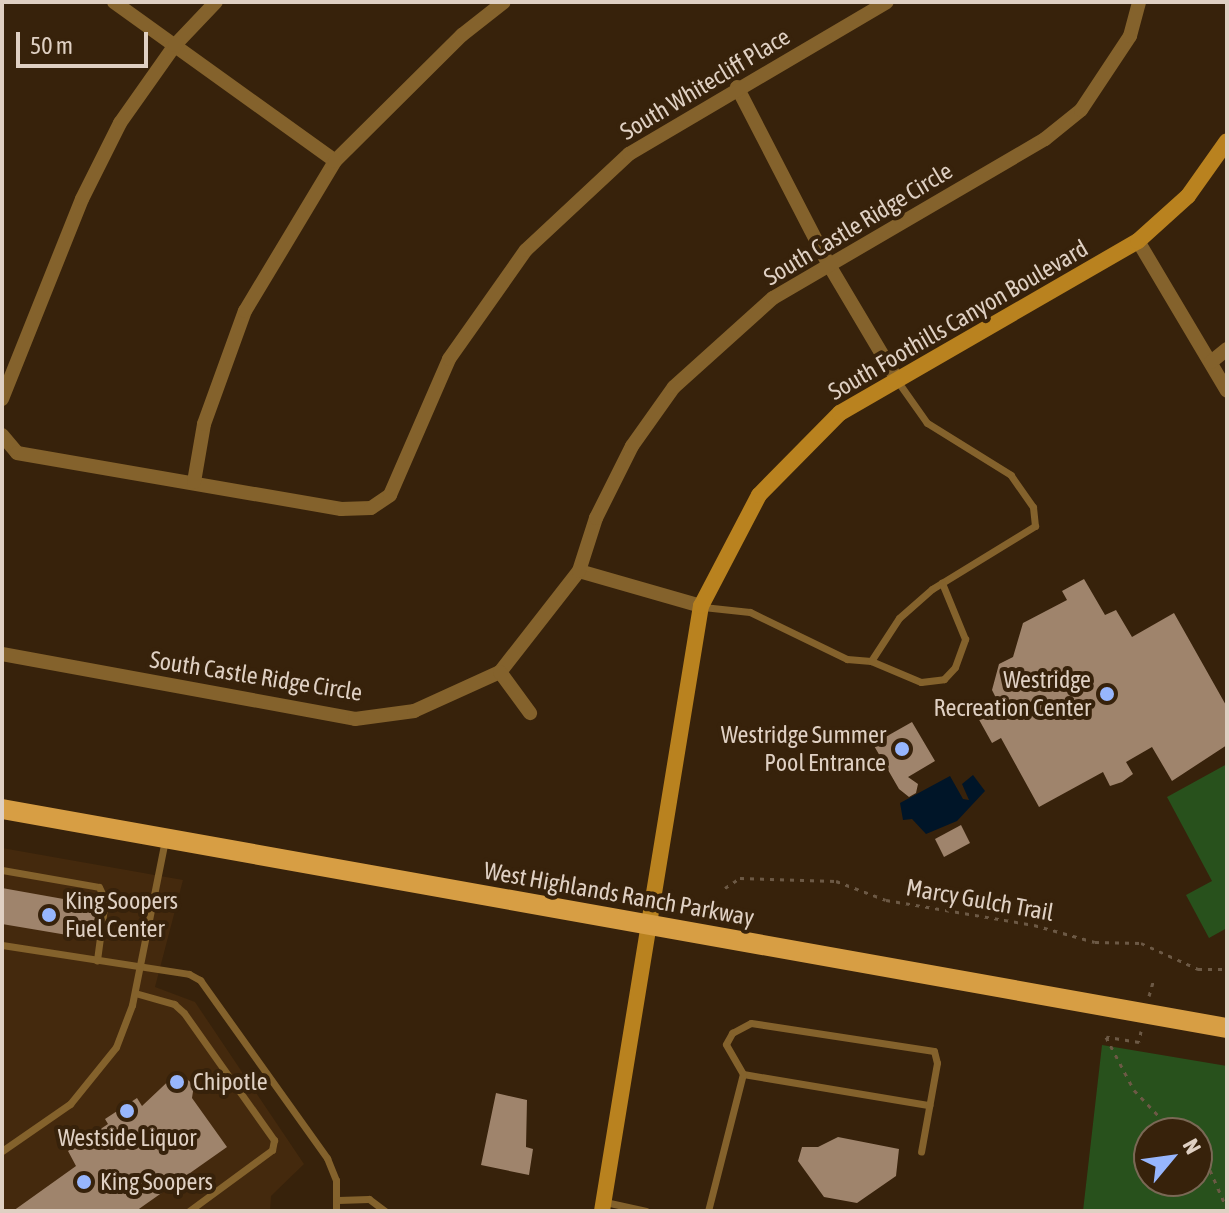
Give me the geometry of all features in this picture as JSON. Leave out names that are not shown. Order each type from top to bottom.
[{"type":"main road","name":"West Highlands Ranch Parkway","points":[[2,809],[1227,1028]]},
{"type":"street","points":[[114,2],[335,161]]},
{"type":"street","points":[[2,399],[82,199],[120,123],[175,45],[216,2]]},
{"type":"street","points":[[194,482],[204,424],[245,311],[335,161],[462,35],[504,2]]},
{"type":"street","name":"South Whitecliff Place","points":[[2,435],[17,453],[341,509],[371,508],[390,495],[449,359],[526,250],[629,154],[737,87],[887,2]]},
{"type":"street","name":"South Castle Ridge Circle","points":[[2,654],[355,719],[414,711],[500,672],[579,571],[596,518],[632,446],[674,387],[773,298],[1045,139],[1081,110],[1130,36],[1139,2]]},
{"type":"street","points":[[737,87],[829,265],[896,378]]},
{"type":"street","name":"South Foothills Canyon Boulevard","points":[[602,1206],[652,926],[701,606],[759,495],[840,413],[1138,241],[1188,196],[1227,141]]},
{"type":"street","points":[[1138,241],[1227,391]]},
{"type":"street","points":[[1211,362],[1227,349]]},
{"type":"street","points":[[579,571],[701,606]]},
{"type":"street","points":[[500,672],[530,713]]},
{"type":"lane","points":[[871,661],[899,618],[942,583],[1020,540],[1035,526],[1033,507],[1011,475],[927,423],[896,378]]},
{"type":"lane","points":[[701,606],[750,612],[847,659],[871,661],[921,682],[944,679],[955,667],[965,639],[942,583]]},
{"type":"lane","points":[[2,1151],[70,1104],[116,1047],[135,993],[165,838]]},
{"type":"lane","points":[[2,870],[99,887],[105,900],[97,960]]},
{"type":"lane","points":[[2,945],[189,974],[210,989],[327,1158],[338,1200],[336,1211]]},
{"type":"lane","points":[[135,993],[174,1004],[184,1013],[274,1140],[272,1150],[189,1211]]},
{"type":"lane","points":[[708,1211],[743,1074],[726,1044],[732,1033],[751,1023],[928,1048],[937,1056],[921,1152]]},
{"type":"lane","points":[[743,1074],[929,1105]]},
{"type":"lane","points":[[338,1200],[369,1199],[385,1211]]},
{"type":"lane","points":[[602,1206],[646,1211]]},
{"type":"path","name":"Marcy Gulch Trail","points":[[725,888],[740,878],[836,881],[886,900],[1034,925],[1095,942],[1141,943],[1198,969],[1227,969]]},
{"type":"path","points":[[1110,1045],[1134,1090],[1160,1117]]},
{"type":"path","points":[[1213,1177],[1227,1209]]},
{"type":"shaded area","points":[[2,848],[183,880],[155,987],[195,1002],[304,1164],[271,1196],[270,1211],[2,1211]]},
{"type":"green space","points":[[1227,764],[1227,928],[1209,938],[1186,895],[1212,881],[1167,797]]},
{"type":"green space","points":[[1102,1045],[1227,1066],[1227,1211],[1083,1211]]},
{"type":"water","points":[[973,775],[985,791],[957,821],[926,834],[912,819],[903,820],[900,803],[950,776],[963,799],[969,800],[962,784]]},
{"type":"building","name":"Westridge Recreation Center","points":[[1084,579],[1105,615],[1116,610],[1132,637],[1174,613],[1227,707],[1227,745],[1172,781],[1152,747],[1126,762],[1133,774],[1122,782],[1110,786],[1103,772],[1039,807],[1001,738],[992,743],[977,716],[996,698],[992,690],[999,664],[1013,657],[1023,623],[1067,600],[1062,591]]},
{"type":"building","name":"Westridge Summer Pool Entrance","points":[[912,722],[935,761],[908,777],[918,784],[916,793],[909,797],[899,789],[873,744]]},
{"type":"building","points":[[961,825],[970,843],[944,857],[935,839]]},
{"type":"building","name":"King Soopers Fuel Center","points":[[2,888],[97,905],[91,939],[2,924]]},
{"type":"building","points":[[178,1072],[194,1085],[192,1098],[227,1147],[136,1211],[13,1211],[76,1166],[68,1151],[108,1124],[105,1119],[137,1098],[142,1106]]},
{"type":"building","points":[[496,1093],[527,1100],[526,1147],[533,1149],[529,1175],[481,1165]]},
{"type":"building","points":[[838,1137],[899,1149],[896,1176],[857,1203],[824,1197],[798,1161],[802,1147],[818,1147]]},
{"type":"place","name":"Westridge Recreation Center","points":[[1107,694]]},
{"type":"place","name":"Westridge Summer Pool Entrance","points":[[902,749]]},
{"type":"place","name":"King Soopers Fuel Center","points":[[49,915]]},
{"type":"place","name":"Chipotle","points":[[177,1082]]},
{"type":"place","name":"Westside Liquor","points":[[127,1111]]},
{"type":"place","name":"King Soopers","points":[[84,1182]]}]
